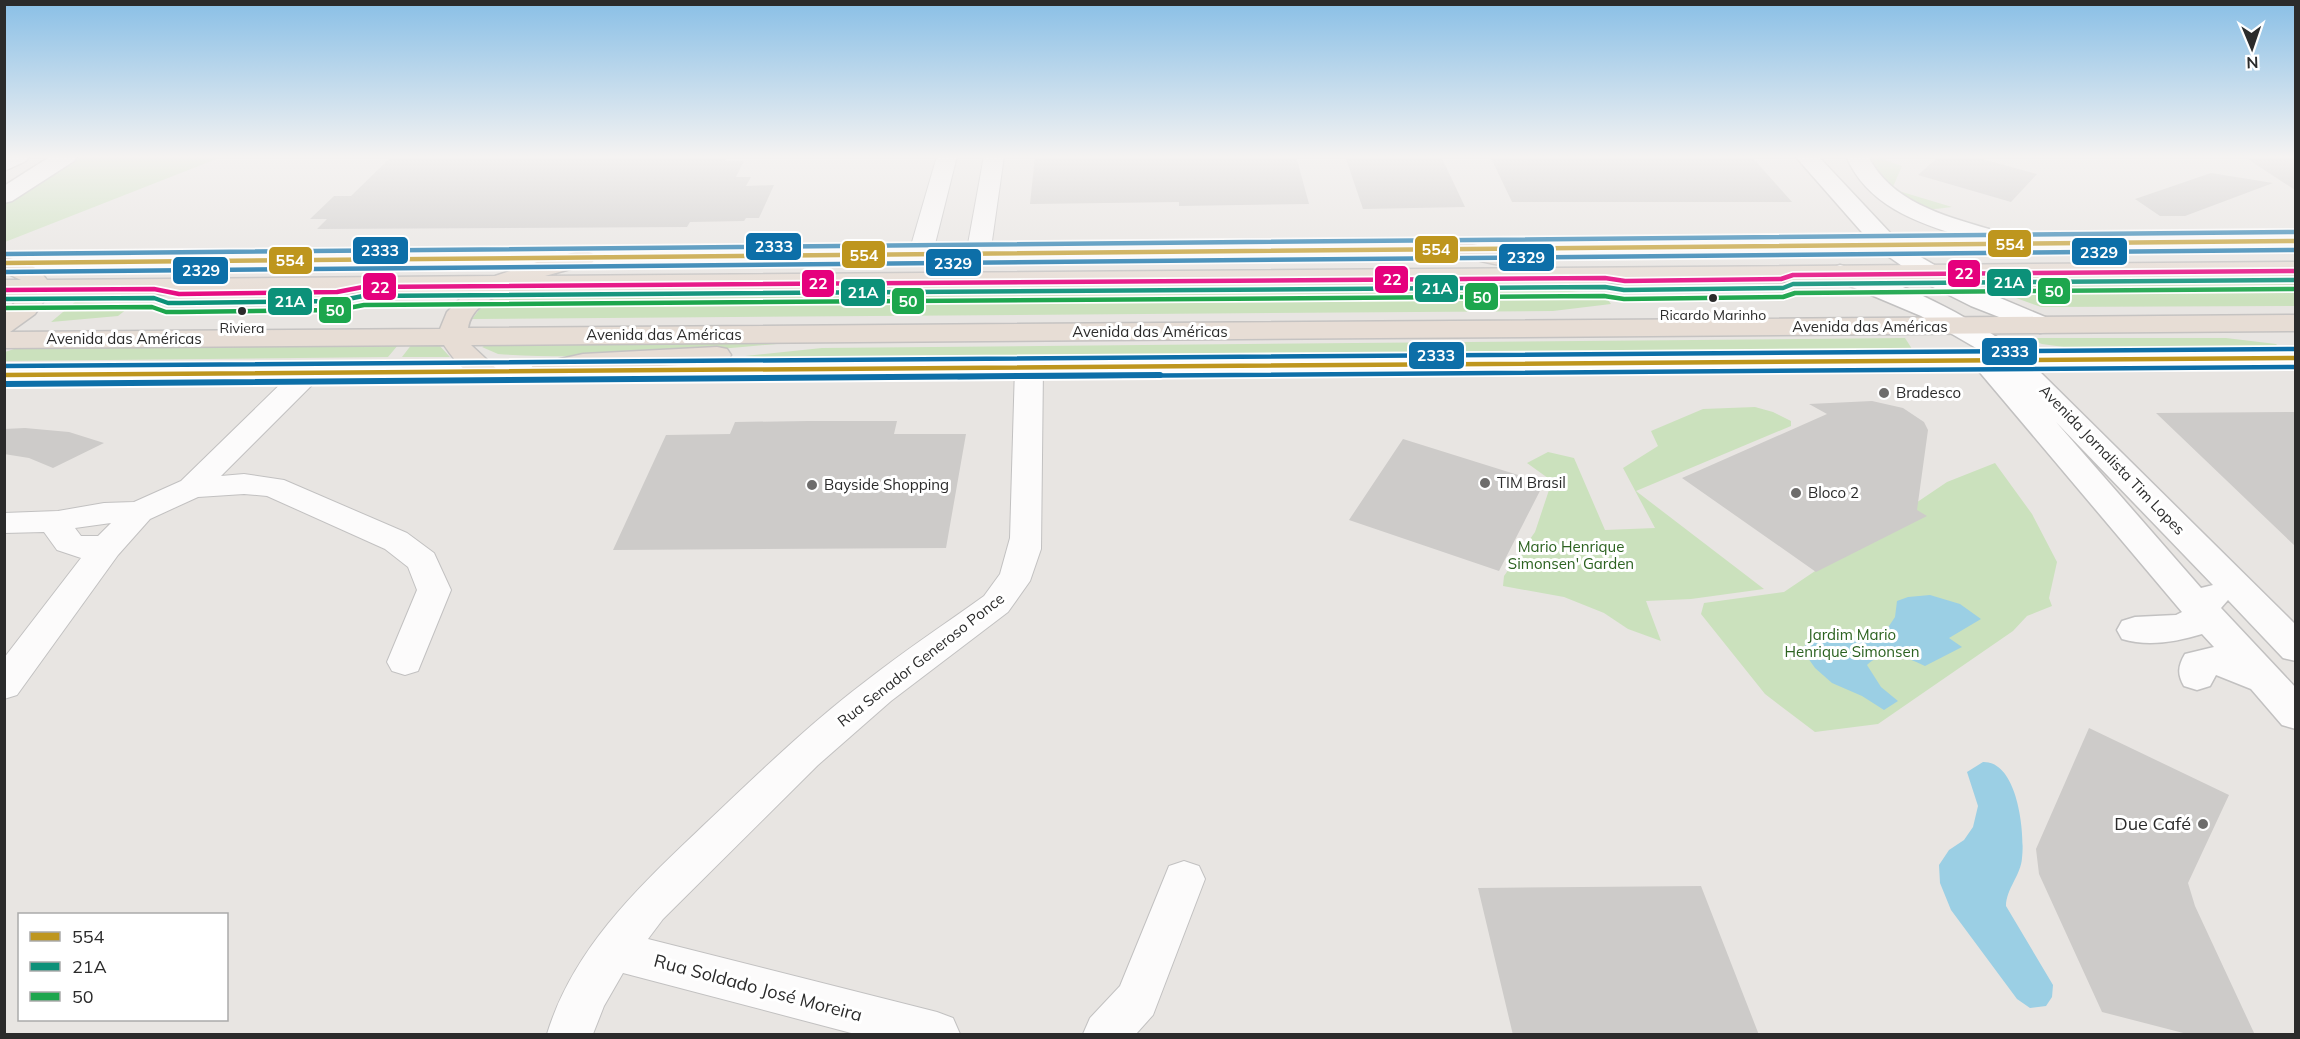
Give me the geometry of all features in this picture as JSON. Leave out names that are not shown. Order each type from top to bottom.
[{"type":"highway","points":[[1463,249],[1502,258],[1654,265],[1704,274]]},
{"type":"highway","points":[[486,372],[466,356],[454,337],[454,324],[463,309],[479,295],[500,284],[544,267],[583,258]]},
{"type":"highway","points":[[4,263],[28,270],[33,275],[37,288],[34,299],[28,306],[4,325]]},
{"type":"highway","points":[[4,288],[2295,270]]},
{"type":"highway","name":"Avenida das Américas","points":[[4,340],[2295,323]]},
{"type":"highway","points":[[2053,325],[2126,335],[2232,336],[2295,342]]},
{"type":"highway","points":[[543,371],[583,362],[704,357],[809,346],[880,344],[928,340],[951,333]]},
{"type":"main road","points":[[1851,204],[1887,244],[1925,272],[2053,325]]},
{"type":"main road","points":[[1904,204],[1974,232],[2032,243]]},
{"type":"main road","points":[[4,263],[2295,241]]},
{"type":"main road","name":"Avenida Jornalista Tim Lopes","points":[[1840,273],[1913,302],[1986,340],[2045,428],[2295,714]]},
{"type":"main road","points":[[4,375],[2295,358]]},
{"type":"main road","name":"Avenida Jornalista Tim Lopes","points":[[1999,361],[2078,426],[2259,609]]},
{"type":"main road","points":[[2045,428],[2051,424],[2078,426]]},
{"type":"main road","points":[[2135,630],[2177,628],[2196,622],[2204,602],[2214,597],[2239,601],[2259,609]]},
{"type":"main road","points":[[2230,642],[2249,648],[2274,651],[2294,638]]},
{"type":"main road","points":[[2197,676],[2198,664],[2206,660],[2219,661],[2265,681]]},
{"type":"street","points":[[920,256],[934,204]]},
{"type":"street","points":[[978,255],[986,204]]},
{"type":"street","name":"Rua Senador Generoso Ponce","points":[[570,1035],[585,995],[613,950],[648,906],[804,754],[878,691],[996,604],[1012,587],[1022,565],[1026,538],[1029,368]]},
{"type":"street","points":[[192,488],[308,373]]},
{"type":"street","points":[[4,524],[58,521],[104,513],[139,512],[192,488],[244,484],[273,487],[396,541],[422,561],[434,590],[405,662]]},
{"type":"street","points":[[4,685],[107,548],[139,512]]},
{"type":"street","points":[[58,521],[58,529],[63,539],[74,547],[107,548]]},
{"type":"street","points":[[2259,609],[2294,638]]},
{"type":"street","points":[[1106,1035],[1137,1000],[1184,879]]},
{"type":"street","name":"Rua Soldado José Moreira","points":[[613,950],[937,1035]]},
{"type":"green space","points":[[4,204],[101,204],[5,242]]},
{"type":"green space","points":[[1907,204],[1944,204],[1952,207],[1922,209]]},
{"type":"green space","points":[[2295,283],[2295,306],[2041,307],[1980,285]]},
{"type":"green space","points":[[1533,288],[1604,294],[1611,304],[1553,311],[472,319],[489,297]]},
{"type":"green space","points":[[75,302],[132,305],[118,316],[51,322]]},
{"type":"green space","points":[[1905,338],[1914,352],[813,360],[745,356],[822,348]]},
{"type":"green space","points":[[2026,338],[2226,338],[2276,344],[2281,349],[2085,350],[2042,344]]},
{"type":"green space","points":[[798,342],[610,356],[498,354],[482,347],[488,344]]},
{"type":"green space","points":[[412,344],[438,344],[450,357],[402,357]]},
{"type":"green space","points":[[398,345],[388,357],[5,361],[5,352],[20,347]]},
{"type":"green space","name":"Mario Henrique Simonsen' Garden","points":[[1755,407],[1773,412],[1791,421],[1791,426],[1636,491],[1764,589],[1691,599],[1646,601],[1661,641],[1628,629],[1604,613],[1564,597],[1503,586],[1504,576],[1535,532],[1552,481],[1527,463],[1548,452],[1574,458],[1605,530],[1655,528],[1623,468],[1658,446],[1651,431],[1703,409]]},
{"type":"green space","name":"Jardim Mario Henrique Simonsen","points":[[1995,463],[2032,514],[2057,562],[2049,598],[2052,606],[2027,616],[2013,631],[1878,724],[1815,732],[1765,694],[1701,614],[1704,603],[1784,592],[1947,482]]},
{"type":"water","points":[[1930,595],[1960,604],[1981,619],[1949,638],[1962,647],[1925,666],[1910,659],[1895,656],[1880,657],[1867,665],[1881,687],[1898,701],[1884,710],[1862,696],[1832,683],[1815,668],[1803,651],[1807,640],[1885,632],[1895,617],[1897,601],[1908,597]]},
{"type":"water","points":[[1983,762],[1995,765],[2004,773],[2012,785],[2017,800],[2022,832],[2022,858],[2008,894],[2006,906],[2053,985],[2052,997],[2046,1006],[2030,1008],[2017,999],[1951,910],[1940,883],[1939,865],[1949,850],[1964,840],[1973,827],[1978,806],[1967,772]]},
{"type":"building","points":[[325,204],[765,204],[759,218],[746,218],[744,221],[690,222],[687,227],[317,229],[327,219],[310,219]]},
{"type":"building","points":[[1179,204],[1277,204],[1179,206]]},
{"type":"building","points":[[1361,204],[1464,204],[1465,207],[1363,209]]},
{"type":"building","points":[[2143,204],[2216,204],[2185,216],[2160,216]]},
{"type":"building","name":"Bloco 2","points":[[1872,401],[1903,408],[1924,422],[1928,430],[1917,510],[1927,516],[1816,572],[1682,478],[1827,414],[1809,404]]},
{"type":"building","points":[[2295,412],[2295,546],[2156,413]]},
{"type":"building","name":"Bayside Shopping","points":[[897,421],[894,434],[966,434],[946,548],[613,550],[666,435],[730,434],[735,422]]},
{"type":"building","points":[[25,428],[69,432],[104,443],[53,468],[29,458],[4,454],[4,429]]},
{"type":"building","points":[[1403,439],[1544,483],[1499,571],[1349,520]]},
{"type":"building","points":[[2089,728],[2229,795],[2188,883],[2195,906],[2255,1035],[2191,1035],[2102,1012],[2039,874],[2036,849]]},
{"type":"building","points":[[1701,886],[1759,1035],[1513,1035],[1478,888]]},
{"type":"transit line","name":"2333","points":[[4,254],[2296,232]]},
{"type":"transit line","name":"554","points":[[4,263],[2296,241]]},
{"type":"transit line","name":"2329","points":[[4,272],[2296,250]]},
{"type":"transit line","name":"22","points":[[4,290],[154,289],[179,294],[337,292],[363,287],[1605,278],[1625,281],[1781,279],[1793,275],[2296,271]]},
{"type":"transit line","name":"21A","points":[[4,299],[154,298],[168,303],[179,303],[338,301],[363,296],[1605,287],[1624,290],[1783,288],[1793,284],[2296,280]]},
{"type":"transit line","name":"50","points":[[4,308],[152,307],[166,312],[179,312],[338,310],[364,305],[1604,296],[1624,299],[1783,297],[1795,293],[2296,289]]},
{"type":"transit line","name":"2333","points":[[4,366],[2296,349]]},
{"type":"transit line","name":"554","points":[[4,375],[2296,358]]},
{"type":"transit line","name":"2329","points":[[4,384],[2296,367]]},
{"type":"place","name":"Ricardo Marinho","points":[[1713,298]]},
{"type":"place","name":"Riviera","points":[[242,311]]},
{"type":"place","name":"Bradesco","points":[[1884,393]]},
{"type":"place","name":"TIM Brasil","points":[[1485,483]]},
{"type":"place","name":"Bayside Shopping","points":[[812,485]]},
{"type":"place","name":"Bloco 2","points":[[1796,493]]},
{"type":"place","name":"Due Café","points":[[2203,824]]}]
